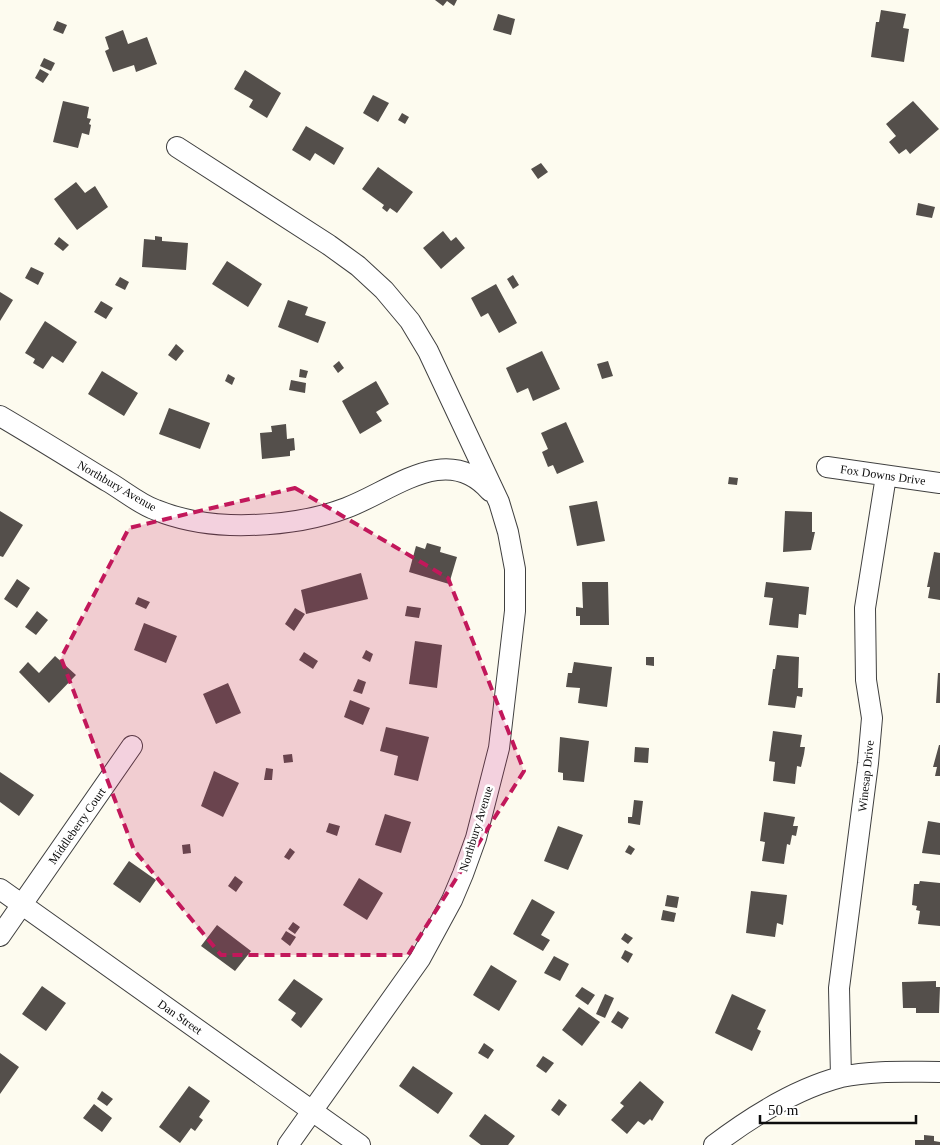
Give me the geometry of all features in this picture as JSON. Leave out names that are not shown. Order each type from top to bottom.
[{"type":"street","name":"Northbury Avenue","points":[[177,147],[329,245],[358,266],[384,290],[410,321],[428,351],[495,496],[508,532],[514,569],[515,611],[499,748],[476,838],[452,900],[420,959],[288,1145]]},
{"type":"street","name":"Northbury Avenue","points":[[0,416],[155,510],[188,519],[228,525],[268,525],[308,520],[346,508],[413,476],[431,470],[450,469],[468,473],[484,483],[495,496]]},
{"type":"street","name":"Fox Downs Drive","points":[[827,467],[940,483]]},
{"type":"street","name":"Winesap Drive","points":[[841,1077],[839,988],[872,718],[866,680],[865,608],[886,476]]},
{"type":"street","name":"Middleberry Court","points":[[0,936],[132,746]]},
{"type":"street","name":"Dan Street","points":[[0,890],[360,1145]]},
{"type":"street","points":[[714,1145],[771,1107],[810,1088],[841,1077],[881,1072],[940,1072]]},
{"type":"highlighted area","points":[[295,488],[448,578],[524,771],[408,955],[221,955],[134,850],[61,658],[129,528]]},
{"type":"building","points":[[435,0],[457,0],[454,6],[447,1],[443,6]]},
{"type":"building","points":[[881,10],[906,14],[903,28],[909,29],[904,62],[871,57],[876,22],[879,22]]},
{"type":"building","points":[[498,14],[515,19],[511,35],[493,30]]},
{"type":"building","points":[[57,21],[67,25],[63,34],[53,30]]},
{"type":"building","points":[[123,30],[128,44],[147,37],[157,64],[136,72],[134,65],[113,72],[105,51],[109,49],[105,37]]},
{"type":"building","points":[[44,58],[55,63],[51,71],[40,66]]},
{"type":"building","points":[[40,69],[49,74],[43,83],[35,78]]},
{"type":"building","points":[[245,70],[281,93],[267,118],[249,107],[253,100],[234,89]]},
{"type":"building","points":[[373,95],[389,103],[378,122],[363,113]]},
{"type":"building","points":[[63,101],[89,107],[87,118],[91,119],[89,124],[91,125],[89,135],[82,133],[78,148],[53,142]]},
{"type":"building","points":[[913,101],[939,129],[910,154],[906,149],[899,154],[889,142],[896,136],[886,124]]},
{"type":"building","points":[[402,113],[409,117],[405,124],[398,120]]},
{"type":"building","points":[[306,126],[344,148],[334,165],[315,153],[310,161],[292,150]]},
{"type":"building","points":[[541,163],[548,172],[538,179],[531,169]]},
{"type":"building","points":[[378,167],[413,192],[397,213],[390,208],[387,212],[382,208],[384,205],[362,189]]},
{"type":"building","points":[[76,182],[85,193],[95,186],[108,207],[77,230],[54,199]]},
{"type":"building","points":[[918,203],[935,207],[932,218],[916,215]]},
{"type":"building","points":[[443,231],[451,241],[456,237],[465,248],[441,269],[423,248]]},
{"type":"building","points":[[155,236],[162,237],[162,241],[188,243],[186,270],[142,267],[144,239],[155,240]]},
{"type":"building","points":[[59,237],[69,245],[63,251],[54,244]]},
{"type":"building","points":[[227,261],[262,284],[248,307],[212,284]]},
{"type":"building","points":[[31,267],[44,273],[38,285],[25,278]]},
{"type":"building","points":[[513,275],[519,285],[513,289],[507,279]]},
{"type":"building","points":[[120,277],[129,282],[125,290],[115,285]]},
{"type":"building","points":[[496,284],[517,323],[499,333],[488,313],[481,317],[471,298]]},
{"type":"building","points":[[0,292],[13,300],[0,321]]},
{"type":"building","points":[[288,300],[308,307],[305,315],[326,322],[318,343],[278,327]]},
{"type":"building","points":[[101,301],[113,308],[106,319],[94,312]]},
{"type":"building","points":[[45,321],[77,342],[63,363],[52,356],[43,369],[33,363],[35,359],[25,353]]},
{"type":"building","points":[[176,344],[184,351],[176,361],[168,355]]},
{"type":"building","points":[[542,351],[560,389],[533,401],[528,388],[517,393],[506,368]]},
{"type":"building","points":[[339,361],[344,368],[338,373],[333,366]]},
{"type":"building","points":[[608,361],[613,376],[602,379],[597,364]]},
{"type":"building","points":[[300,369],[308,371],[306,378],[299,377]]},
{"type":"building","points":[[102,371],[138,393],[124,416],[88,394]]},
{"type":"building","points":[[228,374],[235,378],[232,385],[225,381]]},
{"type":"building","points":[[291,380],[306,383],[305,393],[289,390]]},
{"type":"building","points":[[376,381],[389,404],[376,412],[382,421],[360,434],[342,401]]},
{"type":"building","points":[[169,408],[210,423],[200,449],[159,434]]},
{"type":"building","points":[[566,422],[584,462],[557,474],[553,465],[548,467],[542,452],[548,449],[541,433]]},
{"type":"building","points":[[286,424],[287,439],[294,438],[295,450],[290,451],[290,456],[262,459],[260,433],[272,432],[271,426]]},
{"type":"building","points":[[729,477],[738,478],[737,485],[728,484]]},
{"type":"building","points":[[597,501],[605,541],[577,546],[569,506]]},
{"type":"building","points":[[0,511],[23,525],[3,557],[0,556]]},
{"type":"building","points":[[785,511],[812,512],[812,532],[815,532],[811,550],[783,552]]},
{"type":"building","points":[[427,543],[441,547],[440,552],[457,557],[449,584],[409,572],[416,546],[425,549]]},
{"type":"building","points":[[934,552],[940,553],[940,600],[928,598],[930,587],[927,587]]},
{"type":"building","points":[[361,573],[368,599],[306,614],[301,590]]},
{"type":"building","points":[[17,579],[30,588],[17,608],[4,599]]},
{"type":"building","points":[[582,582],[608,582],[609,625],[580,625],[580,616],[576,616],[576,607],[583,608]]},
{"type":"building","points":[[766,582],[809,587],[806,615],[799,614],[798,628],[769,625],[773,598],[764,597]]},
{"type":"building","points":[[138,597],[150,602],[146,609],[135,604]]},
{"type":"building","points":[[407,606],[421,608],[419,618],[405,616]]},
{"type":"building","points":[[295,608],[305,614],[294,631],[285,624]]},
{"type":"building","points":[[37,611],[48,620],[36,635],[25,627]]},
{"type":"building","points":[[144,623],[177,636],[166,663],[134,650]]},
{"type":"building","points":[[415,641],[442,645],[437,688],[409,684]]},
{"type":"building","points":[[366,650],[373,654],[370,662],[362,658]]},
{"type":"building","points":[[304,652],[318,661],[313,669],[299,660]]},
{"type":"building","points":[[777,655],[799,657],[798,688],[803,688],[802,697],[797,696],[795,708],[768,705]]},
{"type":"building","points":[[55,656],[76,675],[49,703],[19,672],[28,662],[39,673]]},
{"type":"building","points":[[646,657],[654,657],[654,666],[646,665]]},
{"type":"building","points":[[574,662],[612,667],[607,707],[578,703],[580,688],[566,687],[568,673],[572,673]]},
{"type":"building","points":[[938,673],[940,673],[940,703],[936,703]]},
{"type":"building","points":[[358,679],[366,682],[362,694],[353,691]]},
{"type":"building","points":[[228,683],[241,713],[216,724],[203,694]]},
{"type":"building","points":[[350,700],[370,708],[363,725],[344,717]]},
{"type":"building","points":[[386,727],[429,737],[418,781],[394,775],[398,756],[380,751]]},
{"type":"building","points":[[773,731],[802,735],[800,747],[805,747],[804,754],[801,767],[797,766],[795,784],[773,781],[775,762],[769,761]]},
{"type":"building","points":[[560,737],[589,741],[584,782],[563,780],[563,773],[558,772]]},
{"type":"building","points":[[939,745],[940,776],[935,776],[937,767],[933,767]]},
{"type":"building","points":[[635,747],[649,748],[648,763],[634,762]]},
{"type":"building","points":[[292,754],[293,762],[284,763],[283,755]]},
{"type":"building","points":[[266,768],[273,769],[272,780],[264,780]]},
{"type":"building","points":[[214,771],[239,783],[223,817],[201,806]]},
{"type":"building","points":[[0,772],[34,795],[19,816],[0,802]]},
{"type":"building","points":[[634,800],[643,801],[640,825],[628,823],[628,817],[632,817]]},
{"type":"building","points":[[764,812],[795,817],[793,826],[798,826],[796,836],[792,835],[790,845],[787,844],[784,864],[762,861],[765,842],[760,841]]},
{"type":"building","points":[[385,814],[411,822],[401,853],[375,845]]},
{"type":"building","points":[[928,821],[940,823],[940,855],[922,853]]},
{"type":"building","points":[[329,823],[340,826],[337,836],[326,832]]},
{"type":"building","points":[[558,826],[583,835],[568,870],[544,861]]},
{"type":"building","points":[[190,844],[191,853],[183,854],[182,845]]},
{"type":"building","points":[[629,845],[635,849],[631,855],[625,852]]},
{"type":"building","points":[[290,848],[295,852],[289,860],[284,857]]},
{"type":"building","points":[[129,861],[156,880],[140,903],[113,884]]},
{"type":"building","points":[[235,876],[243,882],[236,892],[228,886]]},
{"type":"building","points":[[359,878],[383,893],[367,920],[343,905]]},
{"type":"building","points":[[920,881],[940,883],[940,926],[918,924],[920,911],[916,910],[917,906],[912,905],[914,884],[919,884]]},
{"type":"building","points":[[751,891],[787,895],[783,925],[777,923],[775,937],[746,933]]},
{"type":"building","points":[[667,895],[679,897],[677,908],[665,906]]},
{"type":"building","points":[[532,899],[555,912],[541,935],[550,940],[543,951],[513,934]]},
{"type":"building","points":[[663,910],[676,913],[674,922],[661,920]]},
{"type":"building","points":[[293,922],[300,927],[295,934],[288,929]]},
{"type":"building","points":[[217,925],[251,951],[235,971],[201,946]]},
{"type":"building","points":[[286,931],[296,937],[290,946],[281,939]]},
{"type":"building","points":[[625,933],[633,938],[628,944],[621,939]]},
{"type":"building","points":[[625,950],[633,954],[628,963],[621,958]]},
{"type":"building","points":[[554,956],[569,964],[560,981],[544,973]]},
{"type":"building","points":[[491,965],[517,981],[499,1011],[473,995]]},
{"type":"building","points":[[294,979],[323,999],[301,1028],[291,1020],[296,1013],[278,1000]]},
{"type":"building","points":[[936,981],[936,987],[940,987],[939,1013],[916,1013],[916,1008],[903,1008],[902,982]]},
{"type":"building","points":[[42,986],[66,1003],[46,1031],[22,1014]]},
{"type":"building","points":[[582,987],[595,995],[588,1005],[575,996]]},
{"type":"building","points":[[605,994],[614,998],[605,1018],[596,1014]]},
{"type":"building","points":[[732,994],[766,1010],[757,1029],[761,1031],[752,1051],[715,1033]]},
{"type":"building","points":[[579,1007],[600,1022],[582,1046],[562,1030]]},
{"type":"building","points":[[618,1011],[629,1018],[622,1029],[611,1022]]},
{"type":"building","points":[[484,1043],[494,1050],[488,1059],[478,1053]]},
{"type":"building","points":[[0,1053],[19,1067],[0,1094]]},
{"type":"building","points":[[543,1056],[554,1063],[546,1073],[536,1066]]},
{"type":"building","points":[[413,1066],[453,1093],[438,1114],[399,1086]]},
{"type":"building","points":[[640,1081],[664,1102],[652,1121],[650,1119],[644,1125],[638,1121],[627,1134],[611,1120],[624,1106],[620,1103]]},
{"type":"building","points":[[189,1086],[210,1101],[199,1117],[203,1120],[195,1131],[191,1128],[180,1143],[159,1127]]},
{"type":"building","points":[[102,1091],[113,1099],[107,1106],[97,1099]]},
{"type":"building","points":[[559,1099],[567,1105],[559,1116],[551,1110]]},
{"type":"building","points":[[94,1104],[112,1118],[102,1132],[83,1118]]},
{"type":"building","points":[[485,1114],[515,1136],[508,1145],[481,1145],[469,1136]]},
{"type":"building","points":[[924,1135],[934,1136],[934,1141],[940,1142],[940,1145],[915,1145],[915,1140],[924,1140]]}]
